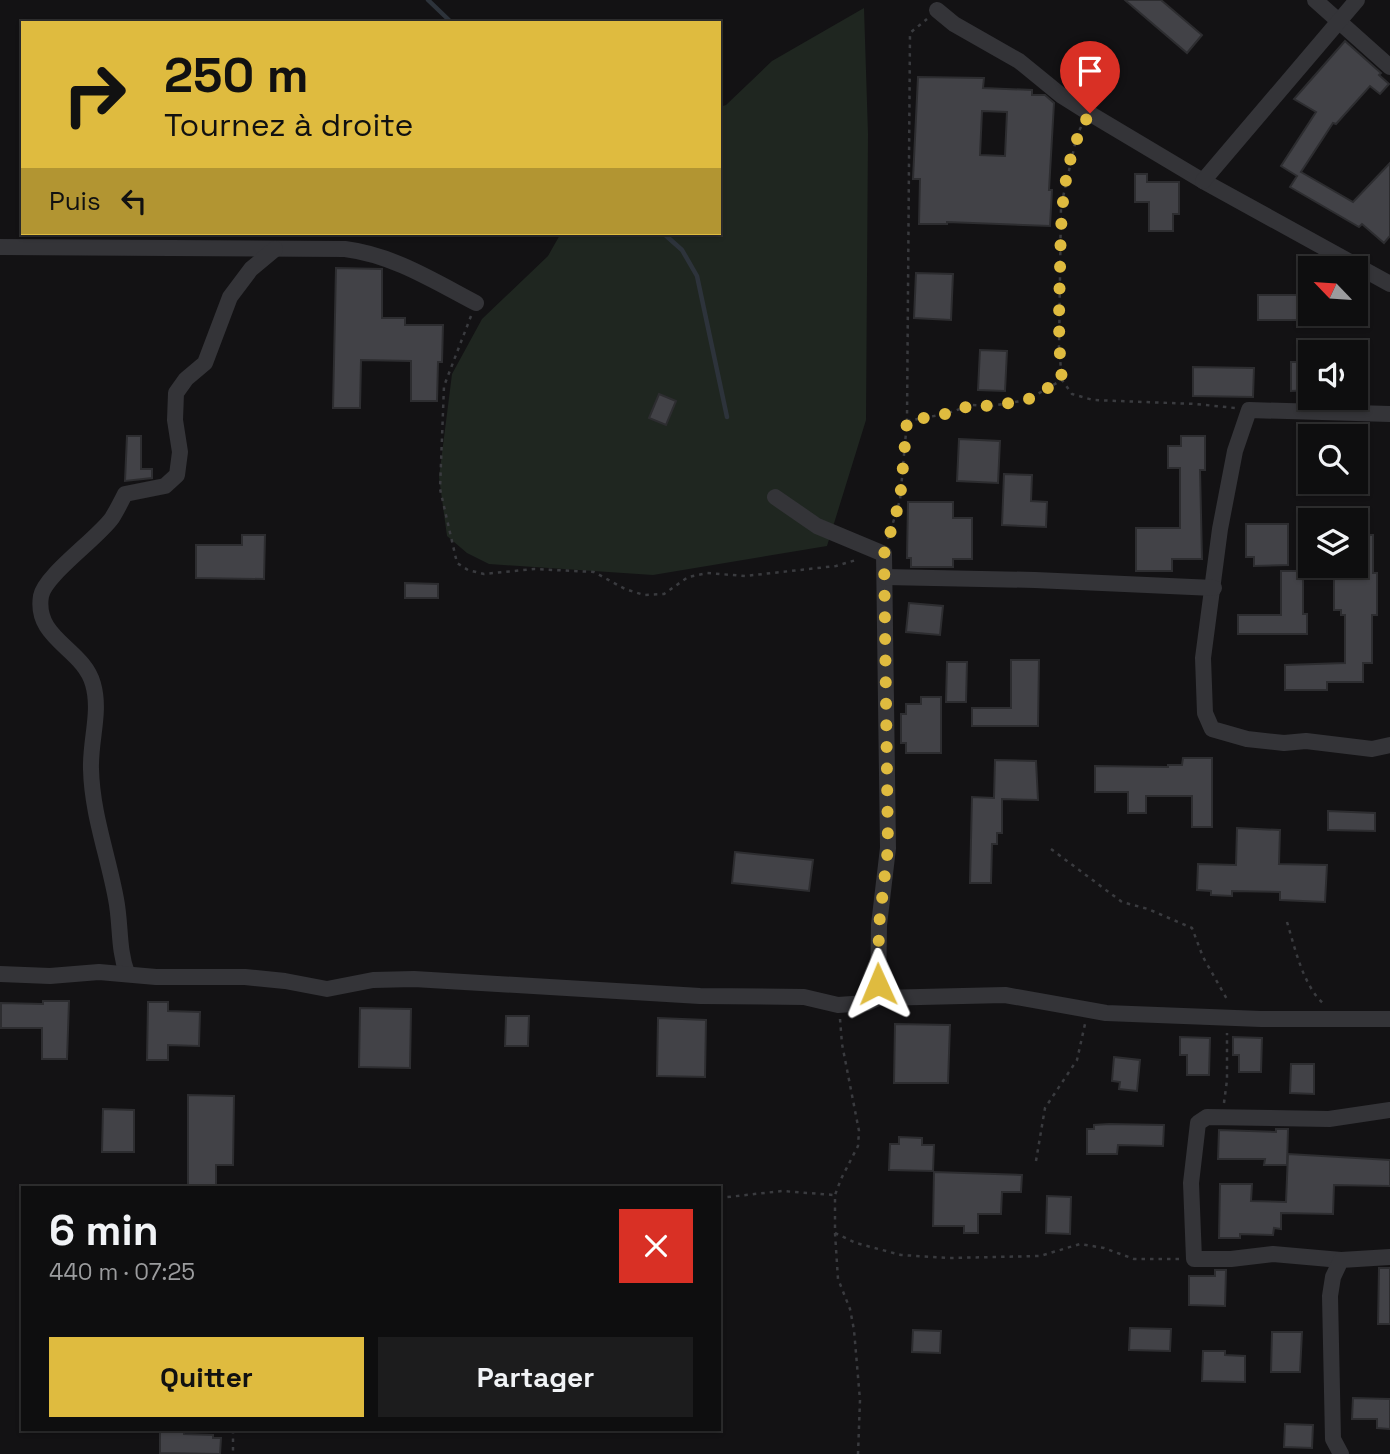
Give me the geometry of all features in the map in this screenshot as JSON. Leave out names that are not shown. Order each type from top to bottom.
[{"type":"street","points":[[1315,0],[1390,67]]},
{"type":"street","points":[[1203,181],[1357,0]]},
{"type":"street","points":[[937,10],[954,24],[1019,61],[1062,96],[1090,113],[1203,181],[1390,284]]},
{"type":"street","points":[[0,247],[345,249],[364,252],[409,268],[476,303]]},
{"type":"street","points":[[127,973],[122,959],[117,901],[97,823],[92,786],[90,765],[96,714],[93,681],[84,666],[44,625],[40,608],[41,592],[58,571],[112,518],[125,494],[165,486],[177,475],[180,452],[175,420],[176,393],[186,379],[205,363],[230,297],[251,268],[275,249]]},
{"type":"street","points":[[1390,414],[1249,410],[1236,451],[1223,516],[1203,658],[1205,713],[1212,729],[1247,739],[1284,743],[1306,741],[1372,749],[1390,745]]},
{"type":"street","points":[[775,498],[817,526],[884,554],[888,848],[879,925],[878,998]]},
{"type":"street","points":[[885,577],[1214,588]]},
{"type":"street","points":[[0,974],[50,976],[99,972],[156,976],[245,976],[327,989],[373,980],[414,979],[700,996],[804,997],[838,1005],[867,1003],[878,998],[1005,995],[1088,1011],[1261,1019],[1390,1019]]},
{"type":"street","points":[[1390,1110],[1329,1119],[1207,1116],[1198,1123],[1191,1183],[1194,1259],[1231,1259],[1273,1254],[1341,1260],[1390,1257]]},
{"type":"street","points":[[1341,1260],[1333,1277],[1330,1296],[1333,1439],[1341,1454]]},
{"type":"path","points":[[476,303],[444,386],[440,476],[440,489],[457,563],[468,570],[484,574],[534,569],[594,572],[625,589],[644,595],[664,594],[688,577],[706,572],[745,576],[796,571],[836,566],[884,554],[900,500],[907,421],[911,33],[937,10]]},
{"type":"path","points":[[1090,113],[1077,135],[1061,205],[1059,348],[1062,380],[1072,394],[1093,400],[1196,404],[1249,410]]},
{"type":"path","points":[[907,421],[945,414],[972,405],[991,406],[1027,400],[1062,380]]},
{"type":"path","points":[[1051,849],[1122,902],[1148,909],[1192,928],[1232,1017],[1222,1117]]},
{"type":"path","points":[[1287,922],[1304,973],[1318,998],[1342,1018]]},
{"type":"path","points":[[838,1005],[859,1139],[835,1195],[838,1279],[850,1309],[854,1330],[860,1400],[858,1454]]},
{"type":"path","points":[[1036,1161],[1045,1108],[1077,1060],[1088,1011]]},
{"type":"path","points":[[721,1198],[782,1191],[835,1195]]},
{"type":"path","points":[[835,1233],[856,1243],[901,1255],[950,1258],[1040,1256],[1080,1244],[1104,1248],[1134,1259],[1194,1259]]},
{"type":"path","points":[[233,1431],[233,1454]]},
{"type":"shaded area","points":[[864,8],[868,134],[866,420],[827,546],[653,575],[489,564],[467,553],[447,536],[439,477],[452,374],[482,319],[548,256],[560,235],[721,235],[721,106],[726,105],[772,61]]},
{"type":"building","points":[[1125,0],[1161,0],[1202,35],[1187,53]]},
{"type":"building","points":[[1345,41],[1381,73],[1379,75],[1389,84],[1380,94],[1370,86],[1336,124],[1333,123],[1301,172],[1353,202],[1390,163],[1390,236],[1384,243],[1362,224],[1359,227],[1290,187],[1297,176],[1281,166],[1316,112],[1294,99]]},
{"type":"building","points":[[918,77],[984,78],[983,88],[1032,90],[1032,95],[1045,95],[1054,103],[1049,190],[1052,190],[1050,226],[947,222],[919,224],[920,179],[913,179]],"holes":[[[982,111],[1007,112],[1005,156],[980,155]]]},
{"type":"building","points":[[1135,174],[1147,174],[1147,182],[1179,182],[1179,214],[1173,214],[1173,231],[1149,231],[1149,202],[1135,202]]},
{"type":"building","points":[[336,268],[382,269],[382,318],[405,318],[405,325],[443,325],[437,401],[411,401],[411,361],[361,360],[360,408],[333,408]]},
{"type":"building","points":[[916,273],[953,274],[951,320],[914,318]]},
{"type":"building","points":[[1258,295],[1298,295],[1298,320],[1258,320]]},
{"type":"building","points":[[980,350],[1007,351],[1005,391],[978,390]]},
{"type":"building","points":[[1291,362],[1298,362],[1298,391],[1291,391]]},
{"type":"building","points":[[1193,367],[1254,368],[1253,397],[1193,396]]},
{"type":"building","points":[[659,394],[676,401],[666,425],[649,418]]},
{"type":"building","points":[[127,436],[141,436],[141,469],[152,469],[152,478],[125,481]]},
{"type":"building","points":[[1181,436],[1205,436],[1205,470],[1200,470],[1202,559],[1172,559],[1172,571],[1136,571],[1136,528],[1180,528],[1180,468],[1168,468],[1168,446],[1181,446]]},
{"type":"building","points":[[959,439],[1000,441],[998,483],[957,481]]},
{"type":"building","points":[[1004,474],[1032,475],[1031,501],[1047,502],[1046,527],[1002,525]]},
{"type":"building","points":[[908,502],[953,502],[953,518],[972,518],[972,559],[953,559],[953,567],[911,567],[911,558],[907,558]]},
{"type":"building","points":[[1246,524],[1288,524],[1288,565],[1254,566],[1254,557],[1246,557]]},
{"type":"building","points":[[242,535],[265,535],[264,579],[196,578],[196,545],[242,545]]},
{"type":"building","points":[[1368,535],[1373,535],[1377,615],[1372,615],[1372,663],[1363,663],[1363,682],[1327,682],[1327,690],[1285,690],[1285,665],[1345,663],[1345,615],[1341,615],[1341,610],[1334,610],[1334,578],[1368,578]]},
{"type":"building","points":[[1281,571],[1298,571],[1298,578],[1303,578],[1303,614],[1307,614],[1307,634],[1238,634],[1238,615],[1281,615]]},
{"type":"building","points":[[405,583],[438,584],[438,598],[405,598]]},
{"type":"building","points":[[909,603],[943,606],[940,635],[906,632]]},
{"type":"building","points":[[1011,660],[1039,660],[1038,726],[972,726],[972,708],[1011,708]]},
{"type":"building","points":[[947,662],[967,662],[966,702],[946,702]]},
{"type":"building","points":[[921,697],[941,697],[941,753],[906,753],[906,743],[901,743],[901,714],[906,714],[906,704],[921,704]]},
{"type":"building","points":[[1183,758],[1212,758],[1212,827],[1192,827],[1192,796],[1146,796],[1146,813],[1128,813],[1128,792],[1095,792],[1095,766],[1168,767],[1182,765]]},
{"type":"building","points":[[995,760],[1036,761],[1038,800],[1002,799],[1002,833],[997,833],[997,844],[992,844],[991,883],[970,883],[972,797],[994,798]]},
{"type":"building","points":[[1328,811],[1375,813],[1375,831],[1328,830]]},
{"type":"building","points":[[1237,828],[1280,830],[1279,864],[1327,865],[1325,902],[1280,900],[1280,892],[1232,891],[1232,896],[1211,895],[1211,891],[1197,890],[1198,864],[1236,865]]},
{"type":"building","points":[[735,852],[813,860],[809,891],[732,883]]},
{"type":"building","points":[[43,1001],[69,1001],[67,1059],[42,1059],[42,1028],[1,1028],[1,1003],[43,1004]]},
{"type":"building","points":[[148,1002],[168,1002],[168,1011],[200,1012],[199,1046],[168,1045],[168,1060],[147,1060]]},
{"type":"building","points":[[360,1008],[411,1009],[410,1068],[359,1067]]},
{"type":"building","points":[[506,1016],[529,1016],[528,1046],[505,1046]]},
{"type":"building","points":[[658,1018],[706,1020],[705,1077],[657,1076]]},
{"type":"building","points":[[895,1024],[950,1025],[948,1083],[894,1083]]},
{"type":"building","points":[[1180,1037],[1210,1038],[1209,1075],[1187,1075],[1187,1055],[1180,1055]]},
{"type":"building","points":[[1233,1037],[1262,1038],[1261,1072],[1239,1072],[1239,1055],[1233,1055]]},
{"type":"building","points":[[1114,1057],[1140,1060],[1137,1091],[1119,1089],[1120,1082],[1112,1081]]},
{"type":"building","points":[[1291,1064],[1314,1064],[1314,1094],[1290,1093]]},
{"type":"building","points":[[188,1095],[234,1096],[233,1165],[216,1165],[216,1186],[188,1186]]},
{"type":"building","points":[[103,1109],[134,1110],[134,1152],[102,1152]]},
{"type":"building","points":[[1094,1125],[1164,1125],[1163,1146],[1118,1145],[1117,1154],[1087,1154],[1087,1129],[1094,1129]]},
{"type":"building","points":[[1276,1129],[1288,1129],[1287,1165],[1264,1165],[1265,1159],[1218,1159],[1219,1130],[1276,1132]]},
{"type":"building","points":[[899,1137],[922,1138],[922,1145],[934,1145],[933,1171],[889,1170],[890,1144],[899,1144]]},
{"type":"building","points":[[1288,1154],[1390,1160],[1390,1186],[1334,1185],[1333,1214],[1281,1213],[1281,1229],[1274,1228],[1273,1235],[1240,1234],[1240,1238],[1219,1238],[1220,1184],[1252,1184],[1251,1201],[1286,1202]]},
{"type":"building","points":[[934,1172],[1022,1175],[1021,1192],[1002,1192],[1001,1214],[978,1214],[978,1233],[964,1233],[964,1226],[933,1226]]},
{"type":"building","points":[[1047,1196],[1071,1197],[1070,1234],[1046,1233]]},
{"type":"building","points":[[1379,1268],[1390,1268],[1390,1324],[1378,1324]]},
{"type":"building","points":[[1215,1270],[1226,1270],[1225,1306],[1189,1305],[1189,1276],[1215,1276]]},
{"type":"building","points":[[1130,1328],[1171,1329],[1170,1351],[1129,1350]]},
{"type":"building","points":[[913,1330],[941,1331],[940,1353],[912,1352]]},
{"type":"building","points":[[1272,1332],[1302,1332],[1300,1372],[1271,1372]]},
{"type":"building","points":[[1203,1351],[1225,1351],[1225,1355],[1245,1356],[1245,1382],[1202,1381]]},
{"type":"building","points":[[1353,1398],[1390,1399],[1390,1429],[1377,1428],[1377,1419],[1352,1419]]},
{"type":"building","points":[[1285,1424],[1313,1425],[1312,1448],[1284,1447]]},
{"type":"building","points":[[160,1431],[184,1431],[184,1434],[213,1435],[213,1438],[221,1438],[220,1454],[160,1453]]},
{"type":"waterway","points":[[428,0],[450,21]]},
{"type":"waterway","points":[[665,235],[682,250],[697,276],[727,417]]},
{"type":"route","points":[[878,984],[879,925],[888,848],[884,554],[900,500],[907,421],[945,414],[972,405],[991,406],[1027,400],[1062,380],[1059,348],[1061,205],[1077,135],[1090,113]]}]
